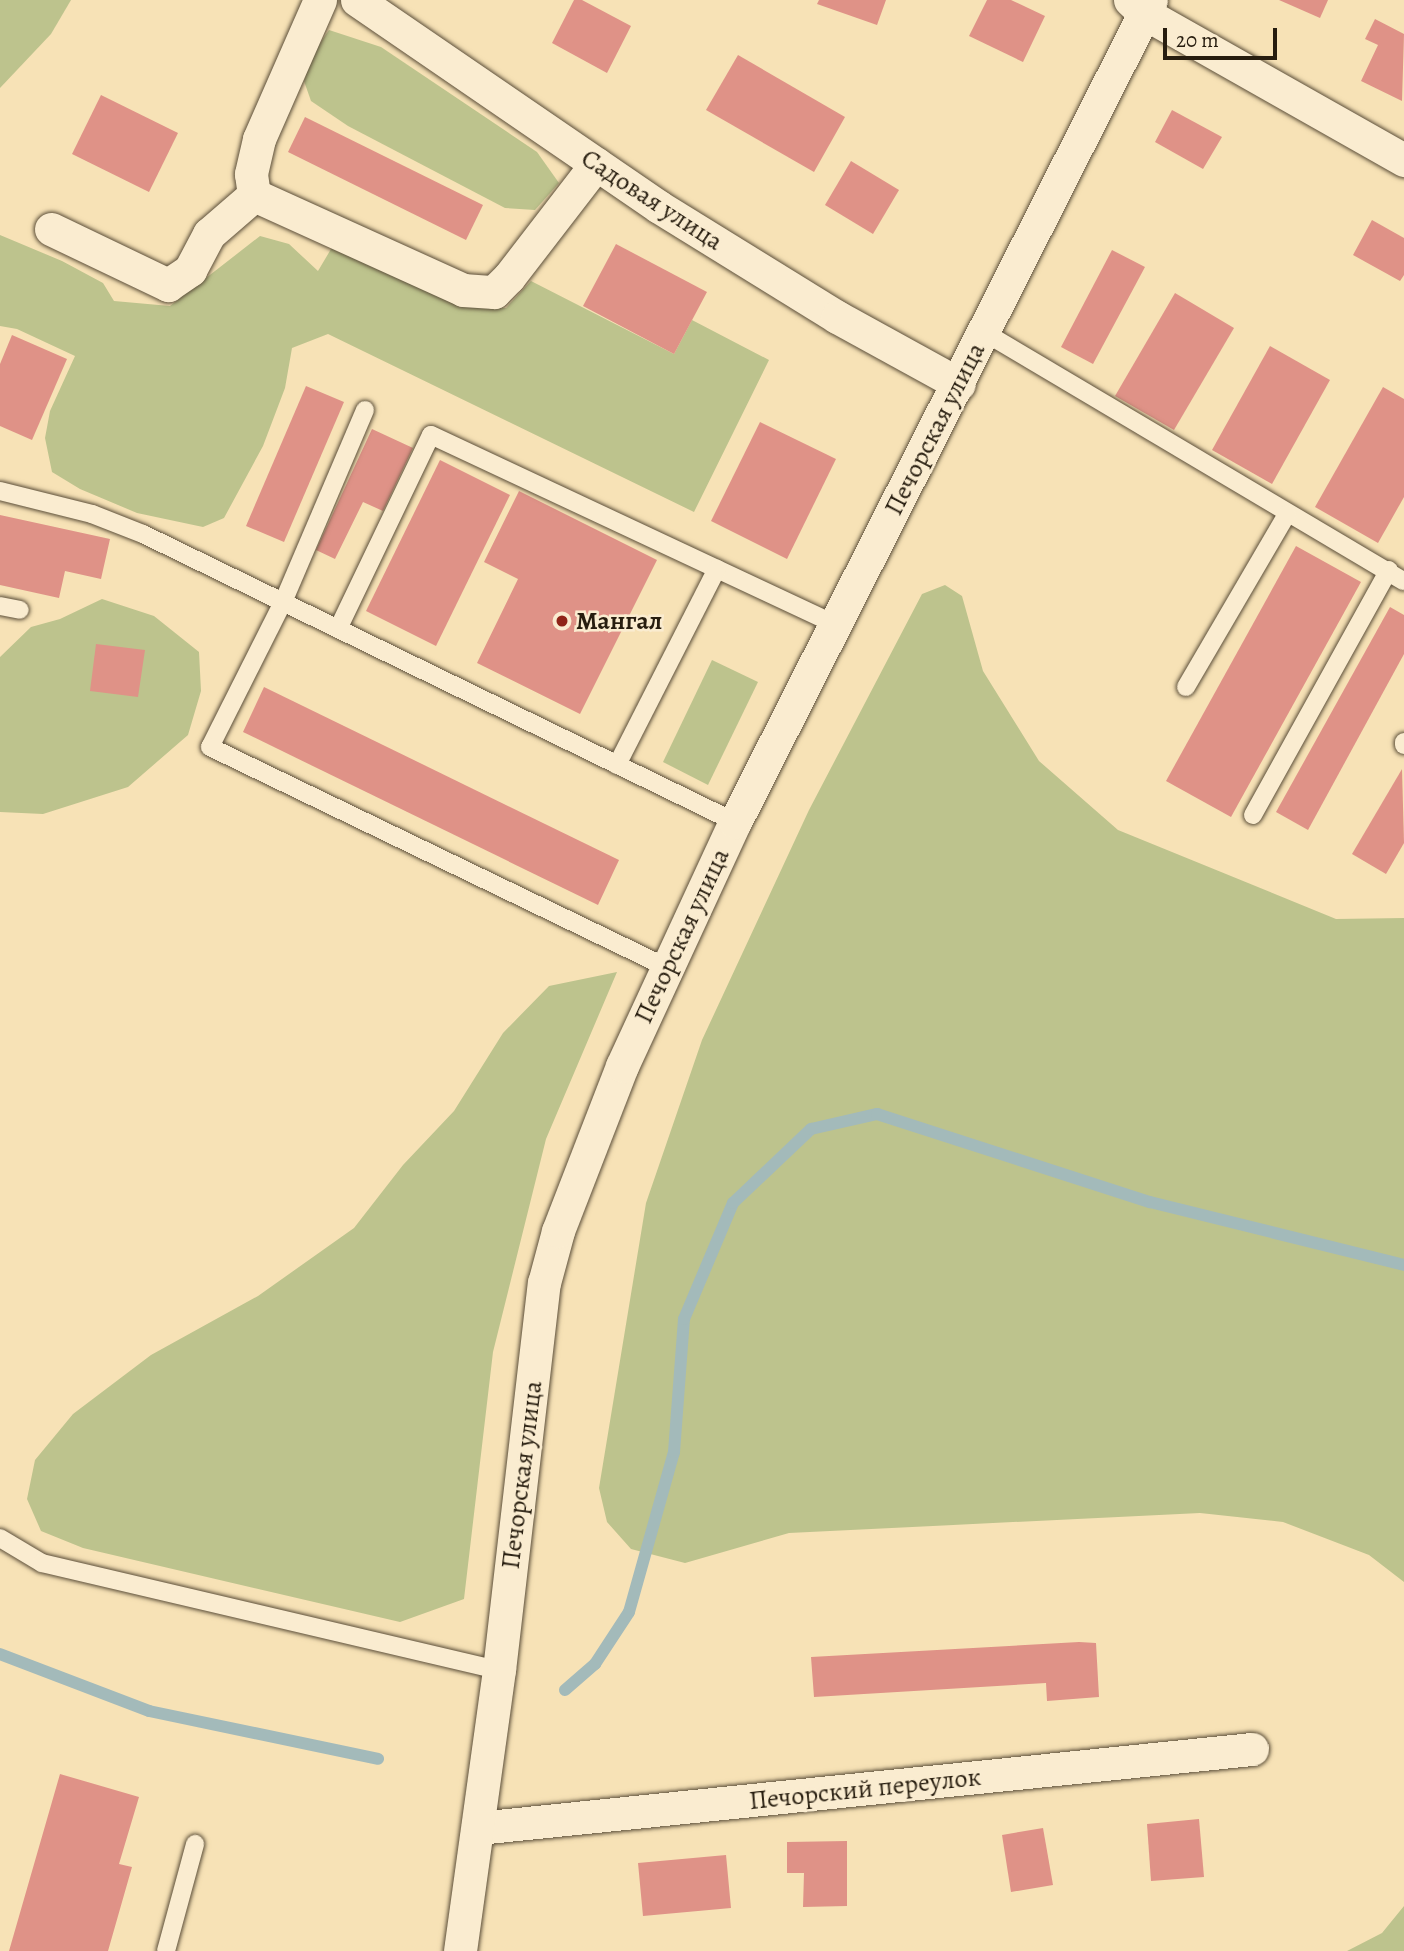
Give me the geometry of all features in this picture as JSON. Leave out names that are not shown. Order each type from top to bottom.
[{"type":"street","points":[[254,195],[251,174],[259,139],[320,0]]},
{"type":"street","name":"Садовая улица","points":[[357,0],[659,207],[837,317],[959,384]]},
{"type":"street","points":[[1142,4],[1404,160]]},
{"type":"street","name":"Печорская улица","points":[[460,1951],[499,1670],[544,1283],[558,1231],[584,1156],[735,822],[959,384],[1142,4]]},
{"type":"street","points":[[254,195],[463,290],[494,292],[509,277],[596,164]]},
{"type":"street","points":[[51,229],[168,285],[190,270],[209,234],[254,195]]},
{"type":"street","name":"Печорский переулок","points":[[478,1828],[1252,1749]]},
{"type":"lane","points":[[984,332],[1404,581]]},
{"type":"lane","points":[[365,410],[283,602],[210,747],[668,968]]},
{"type":"lane","points":[[338,629],[431,435],[836,625]]},
{"type":"lane","points":[[0,491],[92,514],[143,534],[735,822]]},
{"type":"lane","points":[[1186,687],[1287,514]]},
{"type":"lane","points":[[617,765],[717,569]]},
{"type":"lane","points":[[1253,816],[1389,570]]},
{"type":"lane","points":[[0,606],[20,610]]},
{"type":"lane","points":[[0,1538],[42,1563],[499,1670]]},
{"type":"lane","points":[[166,1951],[195,1844]]},
{"type":"green space","points":[[0,0],[71,0],[51,34],[0,88]]},
{"type":"green space","points":[[329,30],[381,47],[537,152],[559,183],[535,210],[505,208],[348,126],[311,101],[304,81],[312,55]]},
{"type":"green space","points":[[0,235],[62,261],[103,283],[114,301],[170,306],[260,236],[289,244],[318,271],[334,244],[471,306],[506,308],[531,281],[674,354],[692,320],[769,360],[694,512],[328,334],[292,348],[285,388],[263,446],[224,518],[203,527],[137,513],[80,489],[52,472],[45,438],[50,411],[75,356],[17,329],[0,326]]},
{"type":"green space","points":[[945,585],[962,596],[983,671],[1039,761],[1118,830],[1336,919],[1404,918],[1404,1582],[1369,1555],[1283,1522],[1200,1513],[789,1533],[685,1563],[631,1549],[607,1522],[599,1488],[646,1203],[702,1040],[809,810],[922,594]]},
{"type":"green space","points":[[102,599],[154,616],[199,652],[201,691],[188,735],[128,787],[43,814],[0,812],[0,657],[31,627],[60,619]]},
{"type":"green space","points":[[712,660],[758,682],[708,785],[663,762]]},
{"type":"green space","points":[[617,972],[546,1139],[493,1352],[464,1599],[400,1622],[83,1548],[41,1531],[27,1499],[35,1460],[73,1414],[151,1355],[258,1296],[354,1228],[403,1165],[454,1111],[503,1033],[549,986]]},
{"type":"green space","points":[[1404,1906],[1404,1951],[1347,1951],[1382,1933]]},
{"type":"building","points":[[574,0],[582,0],[631,26],[607,73],[552,43]]},
{"type":"building","points":[[819,0],[886,0],[877,25],[817,4]]},
{"type":"building","points":[[987,0],[1011,0],[1045,16],[1023,62],[969,36]]},
{"type":"building","points":[[1279,0],[1328,0],[1320,18]]},
{"type":"building","points":[[1375,19],[1404,34],[1402,101],[1361,81],[1378,45],[1365,39]]},
{"type":"building","points":[[738,55],[845,117],[814,172],[706,110]]},
{"type":"building","points":[[101,95],[178,133],[149,192],[72,154]]},
{"type":"building","points":[[1172,110],[1222,137],[1203,169],[1155,142]]},
{"type":"building","points":[[305,117],[483,205],[466,240],[288,152]]},
{"type":"building","points":[[851,161],[899,190],[873,234],[825,205]]},
{"type":"building","points":[[1372,220],[1404,238],[1404,275],[1400,281],[1353,255]]},
{"type":"building","points":[[616,244],[707,292],[674,354],[583,306]]},
{"type":"building","points":[[1112,250],[1145,267],[1093,364],[1061,347]]},
{"type":"building","points":[[1175,293],[1234,328],[1174,430],[1115,396]]},
{"type":"building","points":[[12,335],[67,359],[32,440],[0,426],[0,364]]},
{"type":"building","points":[[1270,346],[1330,380],[1272,484],[1212,450]]},
{"type":"building","points":[[306,386],[344,402],[284,542],[246,526]]},
{"type":"building","points":[[1383,387],[1404,399],[1404,497],[1378,543],[1315,507]]},
{"type":"building","points":[[760,422],[836,459],[787,559],[711,521]]},
{"type":"building","points":[[372,429],[413,448],[383,511],[363,502],[335,559],[316,550]]},
{"type":"building","points":[[440,460],[510,495],[436,646],[366,611]]},
{"type":"building","name":"Мангал","points":[[519,491],[657,560],[580,714],[477,663],[518,579],[484,562]]},
{"type":"building","points":[[0,515],[110,539],[101,579],[65,571],[59,598],[0,585]]},
{"type":"building","points":[[1296,546],[1361,582],[1231,817],[1166,781]]},
{"type":"building","points":[[1390,607],[1404,615],[1404,654],[1308,830],[1276,812]]},
{"type":"building","points":[[96,644],[145,650],[138,697],[90,691]]},
{"type":"building","points":[[264,687],[619,860],[598,905],[243,732]]},
{"type":"building","points":[[1402,769],[1404,843],[1386,874],[1352,854]]},
{"type":"building","points":[[1096,1643],[1099,1697],[1047,1701],[1046,1683],[814,1697],[811,1657]]},
{"type":"building","points":[[60,1774],[139,1797],[119,1864],[132,1867],[108,1951],[9,1951]]},
{"type":"building","points":[[1199,1819],[1204,1877],[1151,1881],[1147,1824]]},
{"type":"building","points":[[1043,1828],[1053,1885],[1011,1892],[1002,1835]]},
{"type":"building","points":[[847,1841],[847,1906],[803,1907],[804,1873],[787,1873],[787,1842]]},
{"type":"building","points":[[726,1855],[731,1908],[643,1916],[638,1863]]},
{"type":"waterway","points":[[565,1690],[595,1664],[629,1612],[674,1452],[684,1319],[733,1203],[811,1129],[877,1114],[1150,1202],[1404,1265]]},
{"type":"waterway","points":[[0,1654],[149,1711],[378,1759]]},
{"type":"place","name":"Мангал","points":[[562,621]]}]
